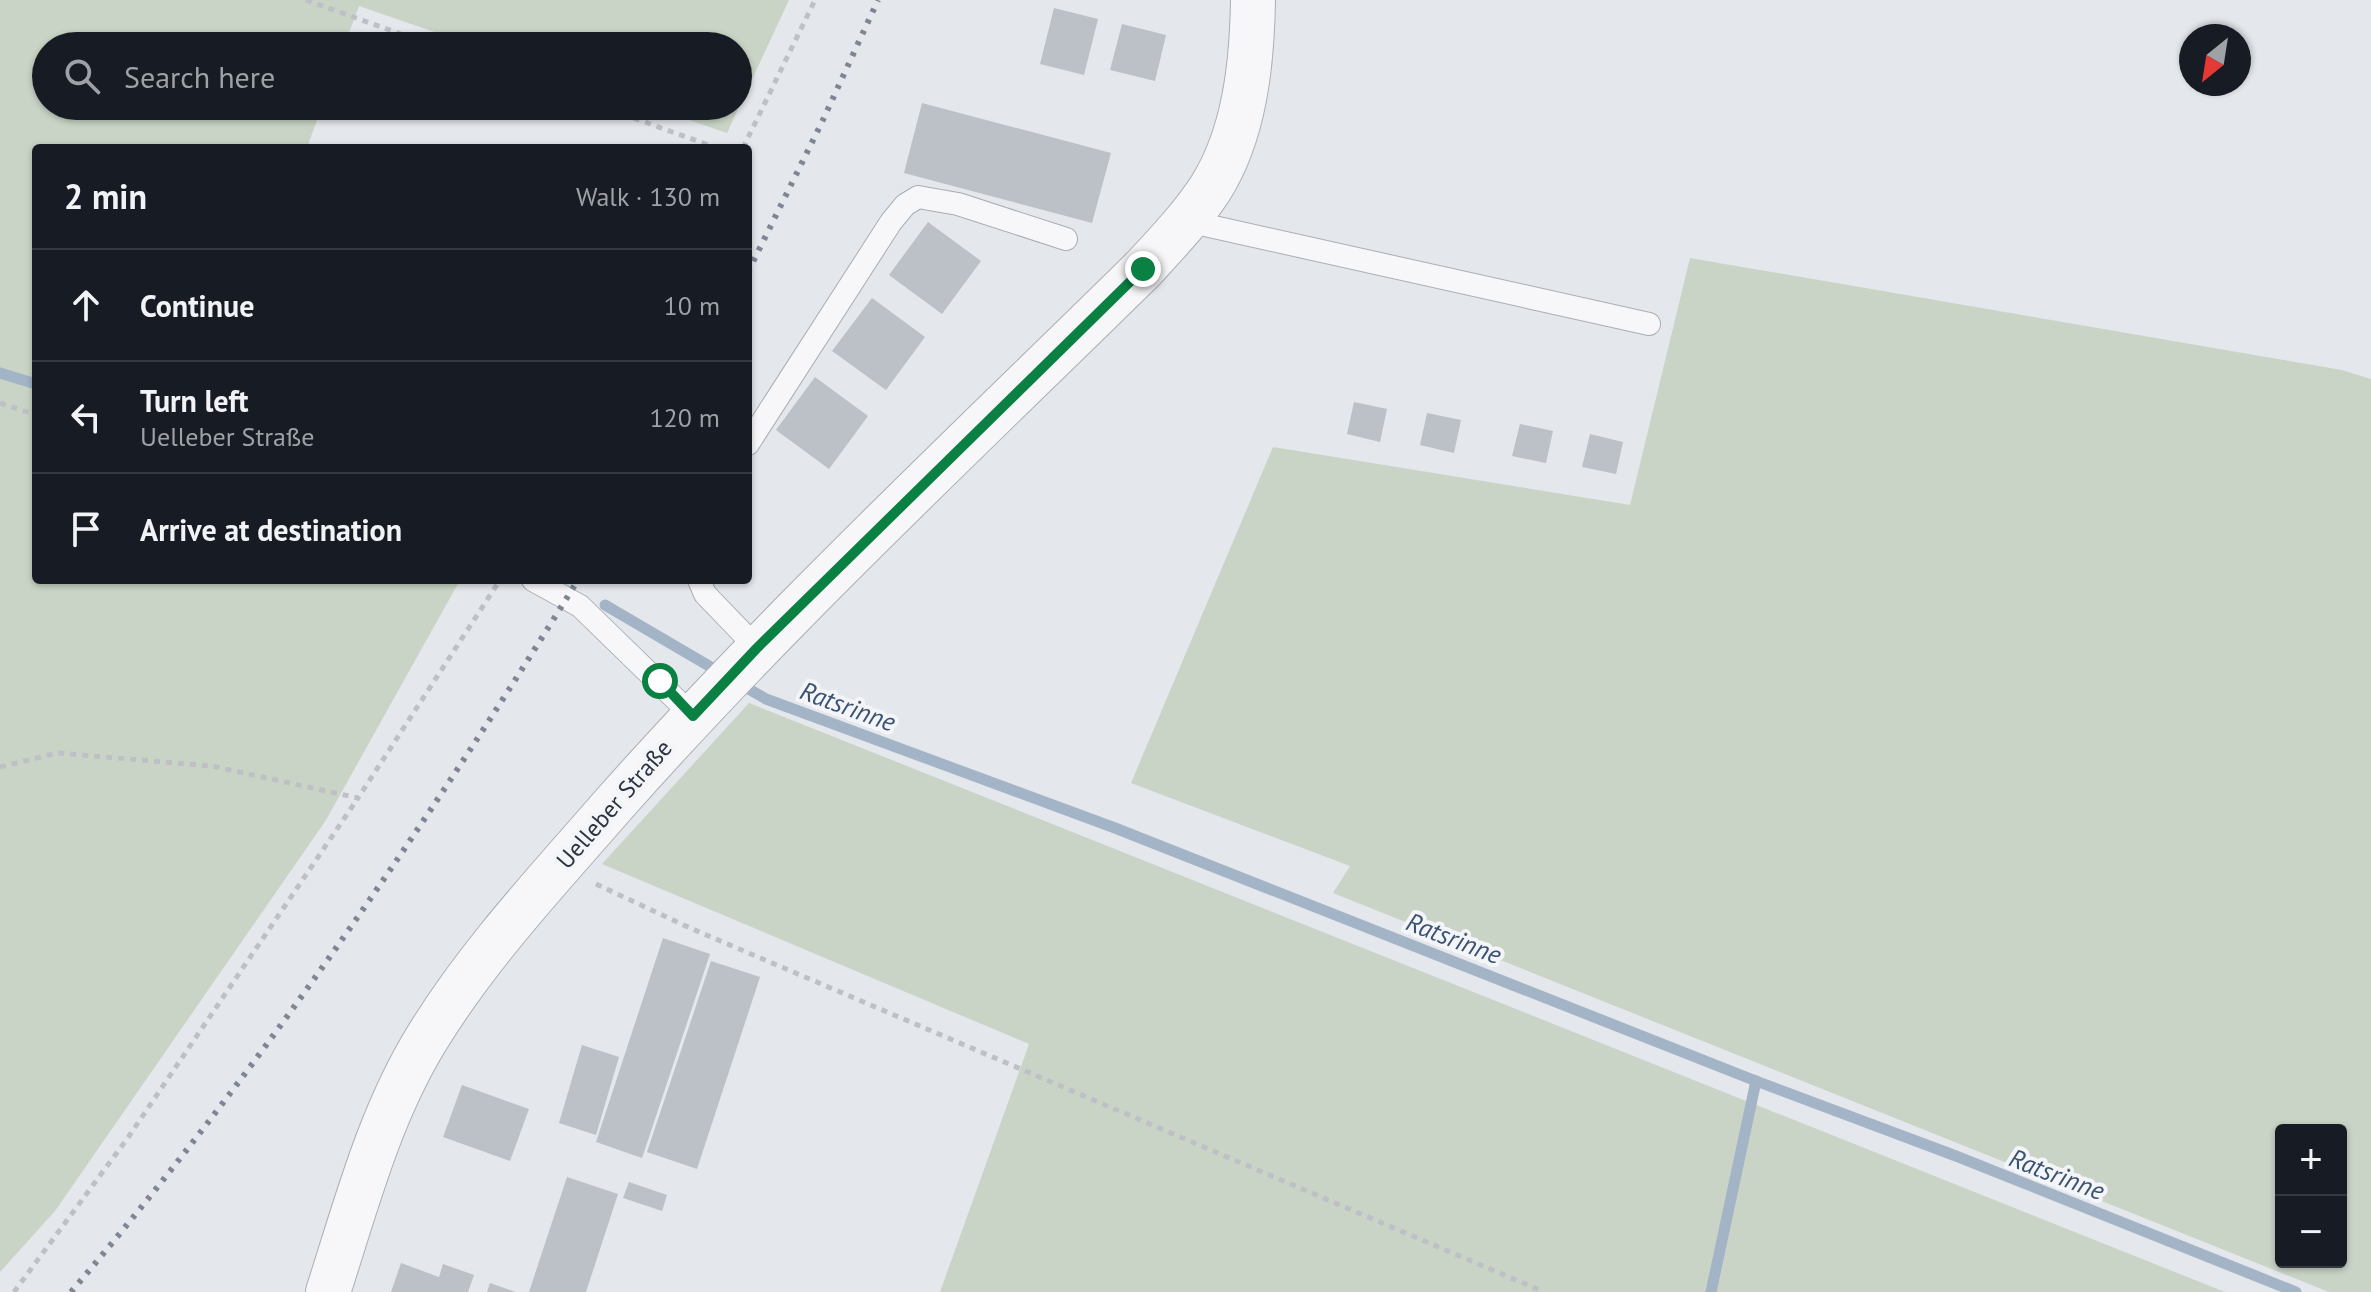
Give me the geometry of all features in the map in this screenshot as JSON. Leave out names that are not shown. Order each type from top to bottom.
[{"type":"street","name":"Uelleber Straße","points":[[328,1292],[378,1138],[405,1078],[427,1037],[504,932],[559,866],[749,657],[1143,269],[1187,221],[1211,187],[1230,147],[1252,53],[1253,0]]},
{"type":"lane","points":[[752,438],[905,205],[918,197],[958,204],[1066,239]]},
{"type":"lane","points":[[1187,221],[1649,324]]},
{"type":"lane","points":[[540,584],[580,606],[699,710]]},
{"type":"lane","points":[[701,584],[749,657]]},
{"type":"path","points":[[306,0],[395,32]]},
{"type":"path","points":[[745,144],[815,0]]},
{"type":"path","points":[[639,120],[706,144]]},
{"type":"path","points":[[0,403],[32,414]]},
{"type":"path","points":[[14,1292],[127,1139],[358,798],[497,584]]},
{"type":"path","points":[[0,767],[57,753],[212,766],[358,798]]},
{"type":"path","points":[[559,866],[690,928],[1544,1292]]},
{"type":"green space","points":[[0,0],[789,0],[752,79],[752,32],[434,32],[359,6],[349,32],[32,32],[32,120],[317,120],[308,144],[32,144],[32,584],[458,584],[326,820],[55,1211],[0,1272]]},
{"type":"green space","points":[[689,120],[733,120],[727,133]]},
{"type":"green space","points":[[1690,258],[2342,370],[2371,379],[2371,1292],[2329,1292],[1333,893],[1350,866],[1131,783],[1273,447],[1630,505]]},
{"type":"green space","points":[[749,703],[2225,1292],[940,1292],[1029,1044],[602,864]]},
{"type":"building","points":[[1054,8],[1098,19],[1084,75],[1040,64]]},
{"type":"building","points":[[1122,24],[1166,35],[1155,81],[1110,70]]},
{"type":"building","points":[[922,103],[1111,153],[1092,223],[904,173]]},
{"type":"building","points":[[928,222],[981,261],[942,314],[889,275]]},
{"type":"building","points":[[872,298],[925,337],[886,390],[832,351]]},
{"type":"building","points":[[815,377],[868,416],[829,469],[776,430]]},
{"type":"building","points":[[1354,402],[1387,409],[1380,442],[1347,434]]},
{"type":"building","points":[[1427,413],[1461,420],[1454,453],[1420,445]]},
{"type":"building","points":[[1520,424],[1553,431],[1546,463],[1512,456]]},
{"type":"building","points":[[1590,434],[1623,442],[1616,474],[1582,467]]},
{"type":"building","points":[[663,938],[710,954],[642,1158],[596,1142]]},
{"type":"building","points":[[711,961],[760,977],[697,1169],[647,1152]]},
{"type":"building","points":[[582,1045],[619,1057],[596,1135],[559,1123]]},
{"type":"building","points":[[462,1085],[529,1109],[510,1161],[443,1137]]},
{"type":"building","points":[[567,1177],[618,1194],[586,1292],[529,1292]]},
{"type":"building","points":[[629,1182],[667,1195],[662,1211],[623,1198]]},
{"type":"building","points":[[401,1263],[439,1277],[443,1264],[474,1275],[468,1292],[391,1292]]},
{"type":"building","points":[[490,1283],[516,1292],[487,1292]]},
{"type":"waterway","name":"Ratsrinne","points":[[0,373],[32,383]]},
{"type":"waterway","name":"Ratsrinne","points":[[605,605],[721,673]]},
{"type":"waterway","name":"Ratsrinne","points":[[740,684],[766,699],[1115,828],[2296,1292]]},
{"type":"waterway","points":[[1711,1292],[1756,1081]]},
{"type":"railway","points":[[752,264],[878,0]]},
{"type":"railway","points":[[71,1292],[208,1122],[338,946],[460,765],[576,584]]},
{"type":"route","points":[[660,681],[693,716],[757,648],[1143,269]]}]
